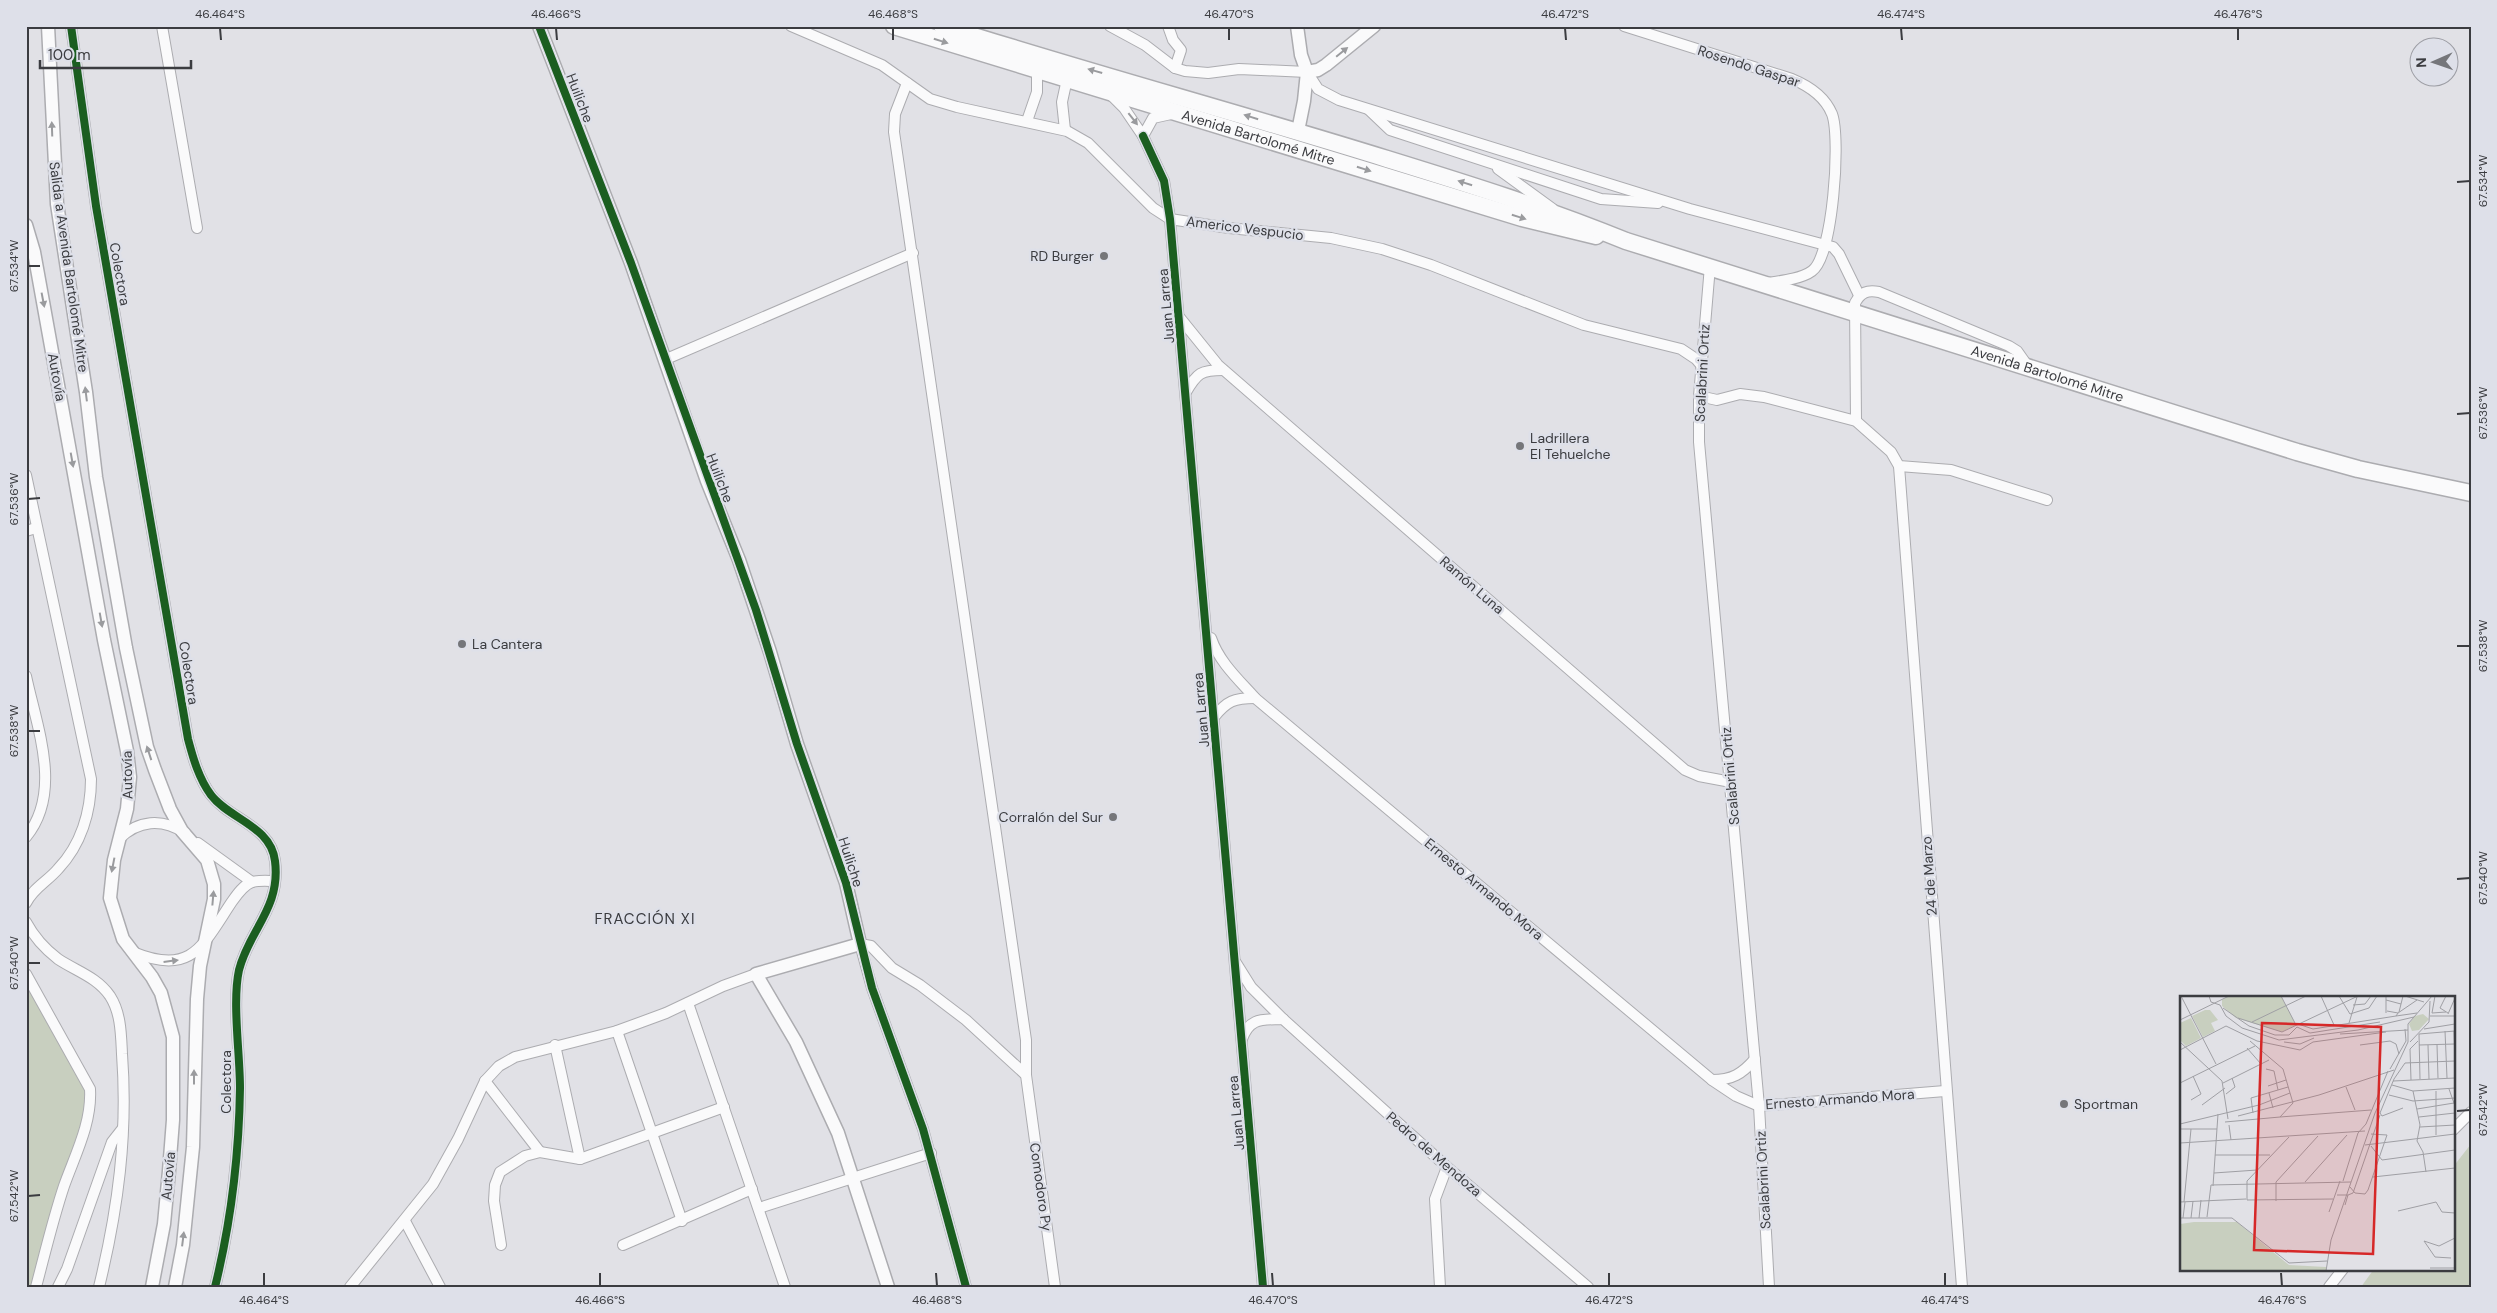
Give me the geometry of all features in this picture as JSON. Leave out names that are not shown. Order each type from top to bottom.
[{"type":"main road","name":"Avenida Bartolomé Mitre","points":[[894,26],[1184,113],[1539,223],[1574,233],[1626,242],[1710,266],[1855,315],[2314,457],[2358,469],[2471,493]]},
{"type":"main road","name":"Avenida Bartolomé Mitre","points":[[947,28],[1298,131],[1560,214],[1626,242]]},
{"type":"street","name":"Salida a Avenida Bartolomé Mitre","points":[[48,26],[57,204],[86,392],[96,477]]},
{"type":"street","name":"Colectora","points":[[71,26],[96,206],[188,739],[193,758],[210,794],[220,805],[264,836],[275,859],[275,881],[270,906],[245,953],[238,973],[240,1086],[236,1158],[225,1241],[215,1287]]},
{"type":"street","points":[[162,26],[197,228]]},
{"type":"street","name":"Huiliche","points":[[538,26],[631,263],[664,360],[767,644],[797,744],[846,883],[860,944]]},
{"type":"street","name":"Americo Vespucio","points":[[790,26],[882,64],[923,95],[940,102],[1065,130],[1088,143],[1148,204],[1170,219],[1229,228],[1331,238],[1382,249],[1431,265],[1584,325],[1674,347],[1696,359],[1702,366]]},
{"type":"street","points":[[1110,26],[1145,45],[1175,68],[1196,73],[1239,69],[1307,72],[1318,70],[1374,26]]},
{"type":"street","points":[[1168,26],[1173,40],[1181,50],[1175,68]]},
{"type":"street","points":[[1298,26],[1301,55],[1307,72],[1318,88],[1328,95],[1674,204],[1833,247],[1839,254],[1859,295]]},
{"type":"street","name":"Rosendo Gaspar","points":[[1624,26],[1650,30],[1792,79],[1811,89],[1827,105],[1832,115],[1835,157],[1830,223],[1826,245],[1820,261],[1812,271],[1764,284]]},
{"type":"street","points":[[1028,121],[1037,92],[1037,70]]},
{"type":"street","points":[[1298,131],[1307,72]]},
{"type":"street","points":[[1065,130],[1062,102],[1067,79]]},
{"type":"street","name":"Comodoro Py","points":[[907,83],[895,114],[894,132],[1026,1040],[1026,1075],[1055,1287]]},
{"type":"street","name":"Juan Larrea","points":[[1106,90],[1124,108],[1143,136],[1164,181],[1170,219],[1263,1287]]},
{"type":"street","points":[[1368,109],[1390,130],[1601,199],[1674,204]]},
{"type":"street","points":[[1143,136],[1153,118],[1162,114],[1184,113]]},
{"type":"street","points":[[1487,161],[1560,214]]},
{"type":"street","name":"Autovía","points":[[26,225],[34,252],[104,640],[127,750],[130,777],[127,809],[110,882],[110,898],[123,939],[152,977],[161,993],[174,1037],[173,1120],[169,1171],[164,1224],[152,1287]]},
{"type":"street","points":[[664,360],[913,253]]},
{"type":"street","name":"Scalabrini Ortiz","points":[[1710,266],[1699,396],[1699,442],[1759,1106],[1769,1287]]},
{"type":"street","points":[[1856,421],[1855,303],[1859,295],[1869,290],[1879,292],[2009,346],[2017,351],[2030,369]]},
{"type":"street","name":"Ramón Luna","points":[[1179,317],[1223,370],[1685,770],[1699,776],[1731,782]]},
{"type":"street","points":[[1186,393],[1194,377],[1206,370],[1223,370]]},
{"type":"street","points":[[1699,396],[1717,400],[1740,394],[1764,397],[1856,421],[1891,452],[1899,466],[1951,470],[2047,500]]},
{"type":"street","name":"24 de Marzo","points":[[1899,466],[1945,1091],[1962,1287]]},
{"type":"street","points":[[26,475],[31,529],[87,754],[91,792],[85,822],[74,848],[58,870],[35,890],[26,903]]},
{"type":"street","name":"Autovía","points":[[96,477],[126,648],[147,747],[170,809],[182,831],[207,860],[213,876],[214,899],[200,966],[195,1026],[193,1147],[188,1202],[175,1287]]},
{"type":"street","name":"Ernesto Armando Mora","points":[[1206,627],[1214,649],[1255,698],[1712,1080],[1736,1096],[1759,1106],[1945,1091]]},
{"type":"street","points":[[26,676],[42,748],[46,785],[41,816],[26,837]]},
{"type":"street","points":[[1214,717],[1225,704],[1240,698],[1255,698]]},
{"type":"street","points":[[119,839],[136,825],[150,822],[162,823],[182,831],[252,882],[275,881]]},
{"type":"street","points":[[132,952],[161,962],[176,962],[189,955],[205,942],[234,898],[252,882]]},
{"type":"street","points":[[26,922],[42,945],[59,960],[95,980],[115,1005],[120,1021],[123,1068],[122,1166],[118,1196],[99,1287]]},
{"type":"street","points":[[350,1287],[405,1221],[442,1171],[485,1081],[499,1066],[515,1057],[555,1045],[617,1031],[756,974],[860,944],[872,946],[892,968],[920,985],[966,1020],[1026,1075]]},
{"type":"street","points":[[860,944],[872,988],[931,1153],[966,1287]]},
{"type":"street","name":"Pedro de Mendoza","points":[[1235,961],[1250,987],[1283,1019],[1447,1167],[1588,1287]]},
{"type":"street","points":[[26,974],[90,1089],[85,1127],[64,1186],[36,1287]]},
{"type":"street","points":[[756,974],[796,1042],[820,1089],[838,1133],[888,1287]]},
{"type":"street","points":[[688,1003],[786,1287]]},
{"type":"street","points":[[1242,1040],[1246,1027],[1257,1021],[1283,1019]]},
{"type":"street","points":[[617,1031],[682,1221]]},
{"type":"street","points":[[555,1045],[580,1159]]},
{"type":"street","points":[[1712,1080],[1736,1077],[1746,1070],[1755,1059]]},
{"type":"street","points":[[485,1081],[540,1152]]},
{"type":"street","points":[[501,1245],[494,1201],[495,1185],[500,1172],[525,1156],[540,1152],[580,1159],[650,1132],[724,1107]]},
{"type":"street","points":[[2454,1129],[2471,1112]]},
{"type":"street","points":[[58,1287],[67,1269],[112,1142],[123,1128]]},
{"type":"street","points":[[759,1208],[931,1153]]},
{"type":"street","points":[[1440,1287],[1435,1199],[1447,1167]]},
{"type":"street","points":[[622,1245],[682,1221],[752,1189]]},
{"type":"street","points":[[405,1221],[440,1287]]},
{"type":"street","points":[[2329,1287],[2341,1270]]},
{"type":"green space","points":[[26,974],[90,1097],[36,1287],[26,1287]]},
{"type":"green space","points":[[2471,1144],[2471,1287],[2361,1287],[2373,1270],[2454,1270],[2454,1166]]},
{"type":"cycle path","points":[[71,26],[96,206],[188,739],[194,761],[211,795],[228,811],[258,831],[266,839],[272,849],[275,861],[276,878],[269,906],[244,956],[237,983],[236,1012],[240,1088],[238,1138],[230,1213],[215,1287]]},
{"type":"cycle path","points":[[539,26],[631,263],[756,610],[797,744],[846,883],[872,988],[923,1129],[966,1287]]},
{"type":"cycle path","points":[[1143,136],[1164,181],[1170,219],[1263,1287]]},
{"type":"place","name":"RD Burger","points":[[1104,256]]},
{"type":"place","name":"Ladrillera El Tehuelche","points":[[1520,446]]},
{"type":"place","name":"La Cantera","points":[[462,644]]},
{"type":"place","name":"Corralón del Sur","points":[[1113,817]]},
{"type":"place","name":"Sportman","points":[[2064,1104]]},
{"type":"district","name":"FRACCIÓN XI","points":[[645,919]]}]
